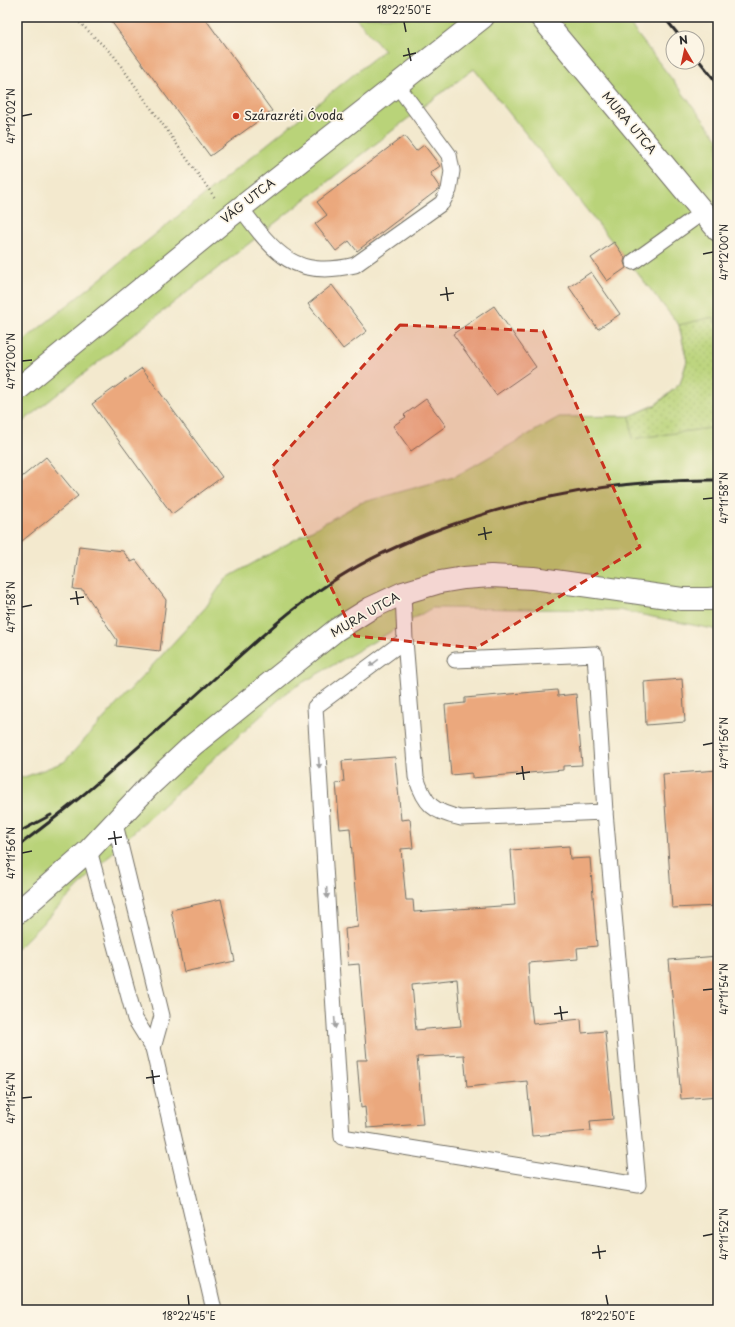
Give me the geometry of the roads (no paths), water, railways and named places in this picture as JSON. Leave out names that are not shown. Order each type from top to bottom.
[{"type":"street","name":"VÁG UTCA","points":[[17,390],[234,212],[483,17]]},
{"type":"street","name":"MURA UTCA","points":[[541,17],[718,230]]},
{"type":"street","name":"MURA UTCA","points":[[17,913],[89,850],[148,788],[193,745],[336,630],[371,608],[403,593],[440,582],[491,576],[533,578],[682,599],[710,600],[718,598]]},
{"type":"lane","points":[[234,212],[282,256],[294,263],[315,269],[338,269],[355,265],[442,203],[449,190],[452,171],[449,154],[397,85]]},
{"type":"lane","points":[[633,262],[703,212]]},
{"type":"lane","points":[[403,593],[405,640],[416,777],[421,793],[431,806],[444,814],[461,818],[605,812]]},
{"type":"lane","points":[[405,640],[315,707],[342,1137],[638,1186],[605,812],[595,654],[455,660]]},
{"type":"lane","points":[[115,824],[162,1016],[153,1048]]},
{"type":"lane","points":[[89,850],[135,1019],[153,1048],[214,1310]]},
{"type":"railway","points":[[664,17],[675,30]]},
{"type":"railway","points":[[705,68],[718,84]]},
{"type":"railway","points":[[17,847],[108,774],[283,618],[312,595],[364,563],[429,533],[464,520],[535,500],[607,487],[644,483],[718,480]]},
{"type":"railway","points":[[17,833],[51,815]]},
{"type":"place","name":"Szárazréti Óvoda","points":[[236,116]]}]
